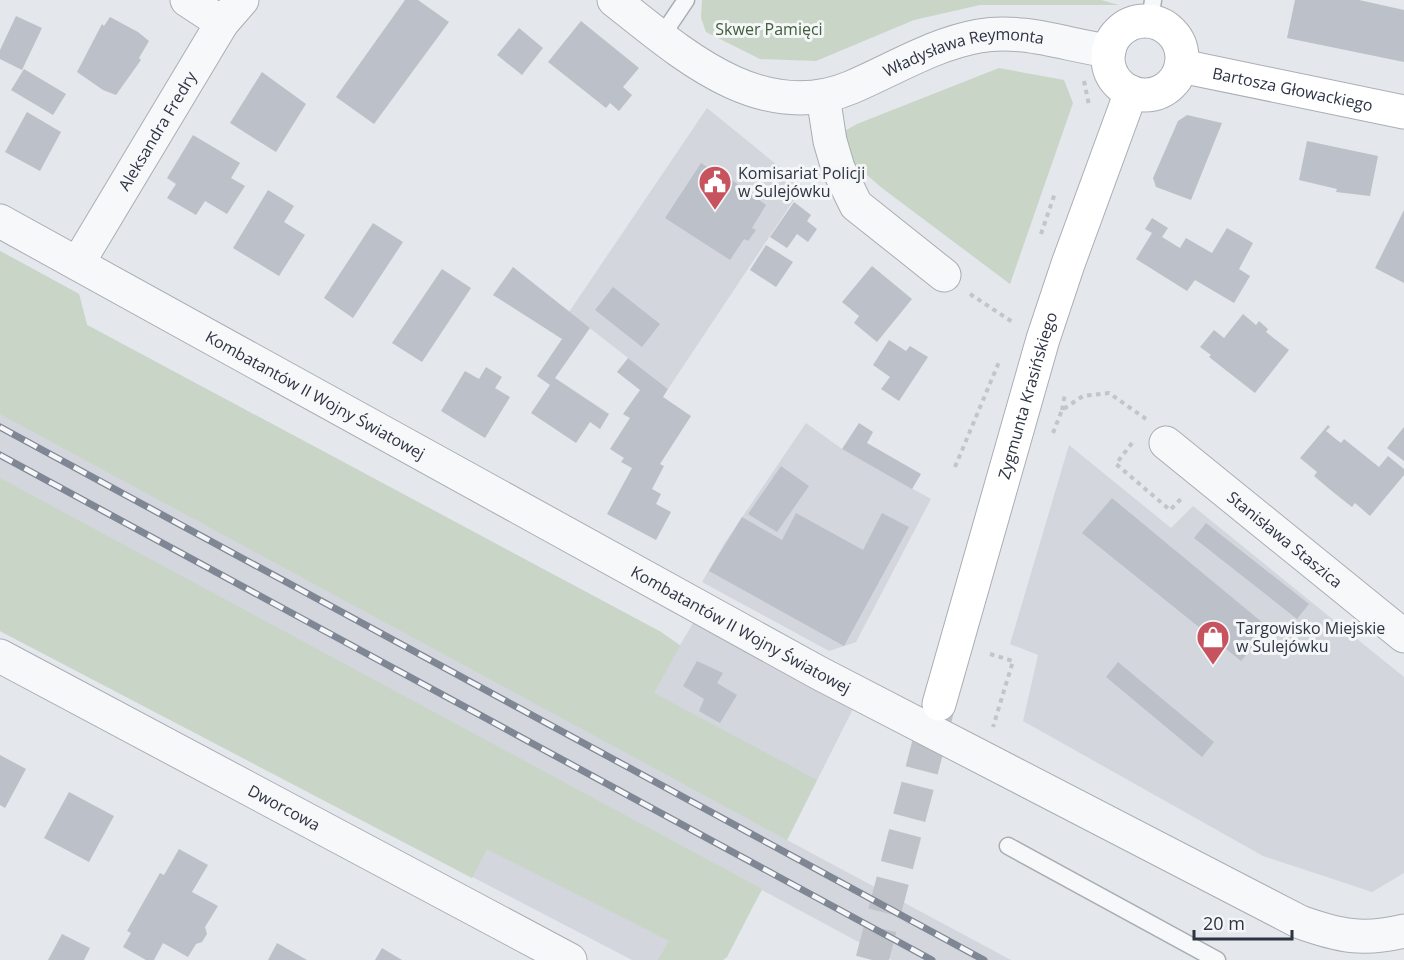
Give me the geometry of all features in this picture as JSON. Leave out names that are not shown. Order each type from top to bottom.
[{"type":"street","points":[[187,0],[232,11]]},
{"type":"street","name":"Władysława Reymonta","points":[[614,0],[661,37],[748,89],[768,97],[803,99],[823,96],[849,88],[943,45],[979,36],[1005,34],[1033,37],[1109,51]]},
{"type":"street","name":"Aleksandra Fredry","points":[[78,263],[232,11]]},
{"type":"street","points":[[1152,11],[1162,25],[1172,32],[1182,54],[1181,66],[1178,76],[1162,91],[1141,95],[1122,87],[1112,75],[1109,51],[1112,41],[1128,26],[1152,11]]},
{"type":"street","name":"Bartosza Głowackiego","points":[[1181,66],[1404,112]]},
{"type":"street","name":"Zygmunta Krasińskiego","points":[[939,705],[1043,339],[1131,92]]},
{"type":"street","points":[[823,96],[836,159],[856,205],[944,274]]},
{"type":"street","name":"Kombatantów II Wojny Światowej","points":[[0,221],[809,667],[1300,922],[1335,935],[1374,938],[1404,931]]},
{"type":"street","name":"Stanisława Staszica","points":[[1166,443],[1404,636]]},
{"type":"street","name":"Dworcowa","points":[[0,656],[570,960]]},
{"type":"lane","points":[[661,37],[686,0]]},
{"type":"lane","points":[[1008,846],[1217,960]]},
{"type":"path","points":[[944,274],[1015,324]]},
{"type":"path","points":[[955,467],[1001,357]]},
{"type":"path","points":[[1050,443],[1062,410],[1083,396],[1109,393],[1149,421],[1166,443]]},
{"type":"path","points":[[987,665],[993,643]]},
{"type":"path","points":[[990,654],[1013,661],[990,736]]},
{"type":"shaded area","points":[[707,108],[803,186],[668,389],[569,312]]},
{"type":"shaded area","points":[[0,251],[79,294],[87,325],[661,632],[680,645],[696,618],[854,707],[787,840],[1011,960],[892,960],[762,890],[723,960],[632,960],[0,631]]},
{"type":"shaded area","points":[[806,423],[842,449],[931,499],[856,642],[829,651],[702,582],[724,544]]},
{"type":"shaded area","name":"Targowisko Miejskie w Sulejówku","points":[[1069,445],[1171,528],[1193,506],[1404,677],[1404,873],[1372,892],[1263,856],[1023,721],[1038,655],[1010,644]]},
{"type":"green space","name":"Skwer Pamięci","points":[[702,0],[1101,0],[1119,5],[980,5],[914,20],[816,61],[760,59],[706,32],[701,18]]},
{"type":"green space","points":[[999,68],[1064,80],[1073,103],[1010,284],[882,188],[852,162],[841,133],[857,124]]},
{"type":"green space","points":[[0,251],[79,294],[87,325],[661,632],[680,646],[654,693],[817,780],[787,840],[0,414]]},
{"type":"green space","points":[[0,478],[762,889],[727,957],[723,960],[658,960],[669,941],[487,849],[472,878],[0,631]]},
{"type":"building","points":[[405,0],[418,0],[449,22],[374,124],[336,97]]},
{"type":"building","points":[[1295,0],[1359,0],[1404,10],[1404,62],[1287,38]]},
{"type":"building","points":[[16,16],[42,28],[22,70],[0,59],[0,50]]},
{"type":"building","points":[[110,17],[138,32],[149,41],[139,58],[141,60],[116,95],[103,90],[77,72],[102,24],[104,26]]},
{"type":"building","points":[[581,21],[639,68],[623,87],[632,95],[619,111],[610,103],[606,108],[548,62]]},
{"type":"building","points":[[519,28],[543,48],[522,75],[497,55]]},
{"type":"building","points":[[24,69],[66,94],[53,115],[11,90]]},
{"type":"building","points":[[262,72],[306,104],[276,152],[230,123]]},
{"type":"building","points":[[27,112],[61,132],[40,171],[5,152]]},
{"type":"building","points":[[1187,115],[1222,123],[1191,200],[1156,187],[1153,178],[1178,121]]},
{"type":"building","points":[[193,135],[240,163],[231,178],[245,186],[227,214],[205,201],[196,215],[167,198],[176,184],[167,178]]},
{"type":"building","points":[[1307,141],[1378,156],[1370,196],[1336,192],[1337,189],[1299,180]]},
{"type":"building","name":"Komisariat Policji w Sulejówku","points":[[701,163],[723,177],[725,175],[766,205],[752,228],[756,230],[748,241],[744,239],[730,260],[665,218]]},
{"type":"building","points":[[268,190],[294,206],[284,222],[305,235],[279,276],[233,248]]},
{"type":"building","points":[[794,202],[811,215],[807,221],[817,229],[808,242],[797,234],[787,248],[770,237]]},
{"type":"building","points":[[1404,210],[1404,283],[1375,268]]},
{"type":"building","points":[[1152,218],[1168,228],[1162,237],[1180,248],[1186,238],[1212,253],[1227,228],[1253,243],[1239,269],[1250,276],[1234,303],[1195,280],[1187,291],[1136,259],[1152,233],[1145,229]]},
{"type":"building","points":[[373,223],[403,242],[353,318],[324,298]]},
{"type":"building","points":[[766,245],[793,262],[776,287],[750,270]]},
{"type":"building","points":[[872,266],[912,299],[877,342],[854,323],[859,316],[842,302]]},
{"type":"building","points":[[513,267],[590,328],[555,378],[609,414],[600,429],[590,422],[576,443],[531,413],[550,385],[537,376],[562,339],[493,295]]},
{"type":"building","points":[[442,269],[471,288],[422,362],[392,343]]},
{"type":"building","points":[[613,287],[660,324],[642,347],[595,310]]},
{"type":"building","points":[[1243,314],[1256,325],[1259,321],[1268,329],[1266,332],[1289,350],[1255,393],[1209,357],[1211,355],[1200,347],[1214,330],[1224,338]]},
{"type":"building","points":[[889,340],[906,351],[910,346],[928,357],[899,401],[881,389],[890,377],[873,365]]},
{"type":"building","points":[[628,358],[668,389],[663,397],[691,416],[660,464],[664,466],[652,489],[661,494],[656,504],[671,512],[656,540],[607,514],[632,468],[621,462],[624,458],[610,449],[630,418],[623,414],[640,390],[617,372]]},
{"type":"building","points":[[486,367],[502,377],[495,388],[510,397],[485,438],[441,411],[465,371],[479,379]]},
{"type":"building","points":[[859,423],[873,432],[867,443],[921,474],[912,489],[842,449]]},
{"type":"building","points":[[1328,425],[1330,427],[1326,431],[1341,443],[1344,439],[1379,467],[1388,456],[1404,469],[1404,475],[1370,516],[1355,503],[1352,507],[1333,492],[1314,476],[1317,472],[1300,458]]},
{"type":"building","points":[[1404,427],[1404,461],[1387,448]]},
{"type":"building","points":[[781,466],[809,486],[777,532],[748,514]]},
{"type":"building","points":[[1112,498],[1269,628],[1241,661],[1082,533]]},
{"type":"building","points":[[796,513],[863,550],[882,513],[909,527],[844,646],[709,571],[742,517],[782,540]]},
{"type":"building","points":[[1206,523],[1309,604],[1297,619],[1194,538]]},
{"type":"building","points":[[697,661],[723,673],[717,683],[737,695],[720,723],[699,711],[704,699],[683,686]]},
{"type":"building","points":[[1118,662],[1214,742],[1202,757],[1106,677]]},
{"type":"building","points":[[0,755],[26,769],[5,808],[0,805]]},
{"type":"building","points":[[69,792],[114,816],[89,862],[44,838]]},
{"type":"building","points":[[179,849],[208,865],[192,892],[218,906],[205,927],[207,934],[202,942],[196,944],[188,957],[163,943],[154,960],[146,960],[123,947],[131,933],[127,931],[160,873],[164,875]]},
{"type":"building","points":[[62,934],[90,948],[84,960],[48,960]]},
{"type":"building","points":[[277,943],[307,960],[268,960]]},
{"type":"building","points":[[382,948],[402,960],[375,960]]},
{"type":"tunnel","points":[[872,960],[939,704]]},
{"type":"railway","points":[[0,427],[984,960]]},
{"type":"railway","points":[[0,455],[932,960]]},
{"type":"place","name":"Komisariat Policji w Sulejówku","points":[[715,211]]},
{"type":"place","name":"Targowisko Miejskie w Sulejówku","points":[[1213,666]]}]
